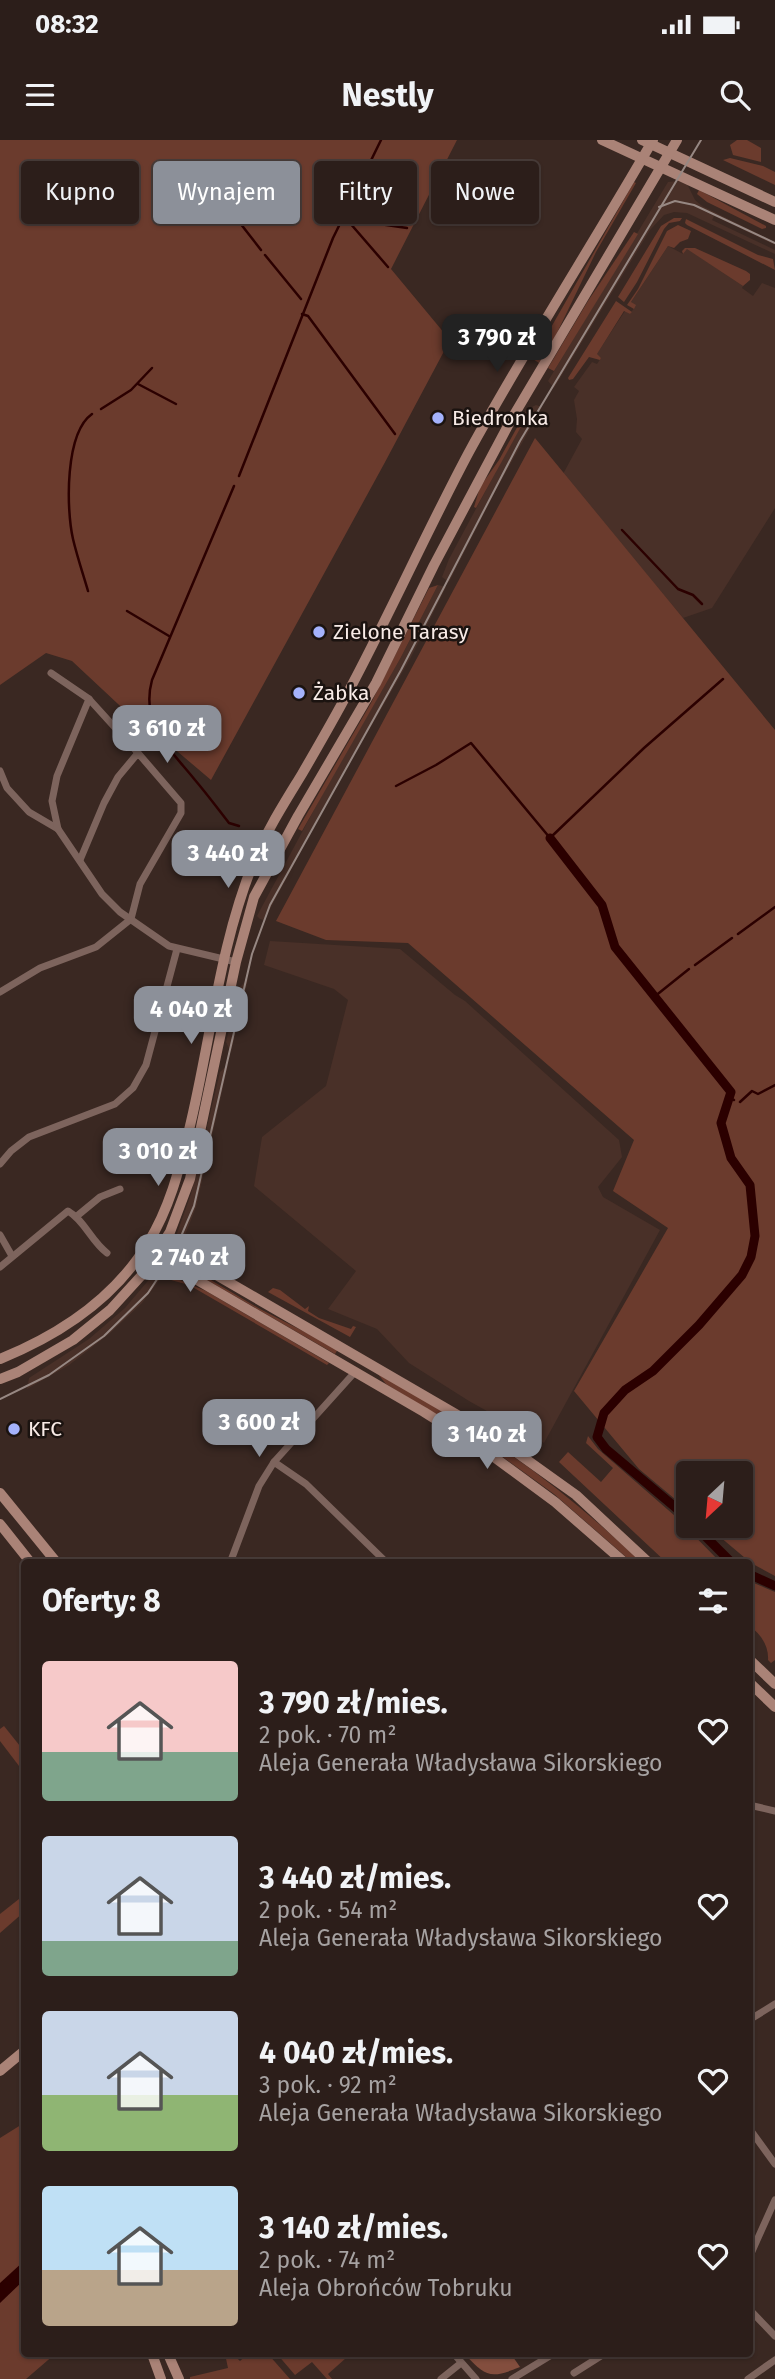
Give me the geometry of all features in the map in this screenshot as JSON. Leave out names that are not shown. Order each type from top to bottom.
[{"type":"main road","points":[[601,140],[775,220]]},
{"type":"main road","points":[[0,1379],[18,1372],[73,1340],[110,1310],[141,1276],[174,1224],[190,1179],[236,962],[250,908],[264,875],[376,682],[511,420],[677,140]]},
{"type":"main road","points":[[0,1359],[56,1331],[90,1308],[120,1280],[147,1245],[165,1213],[195,1104],[223,959],[248,876],[267,832],[354,681],[471,449],[643,158],[649,141],[775,202]]},
{"type":"main road","points":[[147,1245],[187,1258],[492,1435],[576,1495],[645,1559]]},
{"type":"main road","points":[[159,1251],[173,1266],[483,1449],[555,1502],[620,1559]]},
{"type":"main road","points":[[141,1276],[173,1266]]},
{"type":"main road","points":[[0,1493],[54,1559]]},
{"type":"main road","points":[[0,1524],[28,1559]]},
{"type":"main road","points":[[753,1663],[775,1684]]},
{"type":"main road","points":[[753,1686],[775,1707]]},
{"type":"main road","points":[[0,2071],[21,2054]]},
{"type":"main road","points":[[153,2357],[161,2379]]},
{"type":"main road","points":[[169,2357],[179,2379]]},
{"type":"street","points":[[0,992],[40,968],[96,947],[131,919],[140,884],[181,813],[181,803],[89,699],[51,673]]},
{"type":"street","points":[[89,699],[57,776],[52,801],[58,829],[102,894],[131,919],[169,946],[236,962]]},
{"type":"street","points":[[80,860],[108,794],[138,753]]},
{"type":"street","points":[[0,771],[7,788],[29,812],[58,829]]},
{"type":"street","points":[[0,1164],[29,1137],[115,1104],[133,1088],[146,1065],[177,949]]},
{"type":"street","points":[[77,1216],[100,1197],[120,1189]]},
{"type":"street","points":[[0,1267],[68,1211],[77,1216],[99,1247],[107,1253]]},
{"type":"street","points":[[0,1235],[12,1256]]},
{"type":"street","points":[[232,1559],[259,1486],[274,1462],[355,1373]]},
{"type":"street","points":[[274,1462],[306,1484],[383,1559]]},
{"type":"street","points":[[753,1806],[775,1811]]},
{"type":"street","points":[[753,2018],[775,2004]]},
{"type":"street","points":[[753,2134],[775,2164]]},
{"type":"street","points":[[753,2249],[775,2200]]},
{"type":"street","points":[[753,2313],[775,2336]]},
{"type":"street","points":[[456,2357],[476,2379]]},
{"type":"street","points":[[512,2379],[548,2357]]},
{"type":"street","points":[[574,2373],[599,2357]]},
{"type":"street","points":[[748,2379],[775,2360]]},
{"type":"street","points":[[441,2379],[461,2363]]},
{"type":"shaded area","points":[[0,140],[457,140],[446,161],[431,161],[431,191],[417,218],[417,161],[314,161],[314,224],[414,224],[391,269],[450,340],[211,780],[158,735],[133,718],[72,661],[46,653],[0,685]]},
{"type":"shaded area","points":[[737,140],[747,140],[761,148],[761,162],[733,155],[730,145]]},
{"type":"shaded area","points":[[730,158],[763,166],[775,172],[775,185],[723,160]]},
{"type":"shaded area","points":[[634,182],[636,183],[596,252],[554,339],[539,363],[533,359]]},
{"type":"shaded area","points":[[668,182],[687,184],[695,200],[702,206],[775,242],[775,245],[714,216],[712,220],[775,250],[775,254],[687,213],[674,212],[664,215],[650,230],[554,388],[548,381]]},
{"type":"shaded area","points":[[699,190],[766,228],[762,229],[707,202],[697,194]]},
{"type":"shaded area","points":[[674,218],[682,218],[669,223],[664,229],[624,302],[618,297],[661,226]]},
{"type":"shaded area","points":[[686,219],[758,255],[773,259],[775,270],[687,225]]},
{"type":"shaded area","points":[[678,225],[691,231],[688,239],[674,248],[668,246],[631,302],[636,305],[634,309],[627,305],[667,231]]},
{"type":"shaded area","points":[[634,232],[638,234],[554,371],[548,368],[588,301]]},
{"type":"shaded area","points":[[668,246],[683,254],[687,248],[743,286],[742,288],[753,296],[762,283],[775,288],[775,508],[712,608],[683,618],[563,474],[582,439],[576,432],[574,400],[579,391],[574,387],[592,362],[597,364],[601,358],[596,355],[625,311],[630,314],[634,308],[631,302]]},
{"type":"shaded area","points":[[685,248],[695,248],[746,271],[750,274],[750,280],[743,286],[687,249],[683,254]]},
{"type":"shaded area","points":[[616,301],[632,312],[630,314],[624,311],[597,354],[600,360],[589,357],[573,379],[569,380],[568,378]]},
{"type":"shaded area","points":[[532,407],[542,407],[449,582],[442,577],[449,559]]},
{"type":"shaded area","points":[[532,407],[476,508],[474,507],[480,487],[499,460],[525,413]]},
{"type":"shaded area","points":[[535,438],[775,730],[775,1576],[753,1564],[753,1559],[746,1559],[721,1538],[753,1538],[753,1461],[676,1461],[676,1500],[639,1469],[574,1391],[668,1228],[613,1191],[634,1140],[408,943],[326,940],[276,921]]},
{"type":"shaded area","points":[[438,585],[446,587],[410,659],[332,794],[264,920],[260,919],[257,916],[329,782],[400,659]]},
{"type":"shaded area","points":[[438,585],[400,659],[302,831],[298,829],[371,703],[429,588]]},
{"type":"shaded area","points":[[270,941],[400,949],[465,1001],[619,1140],[622,1157],[598,1187],[603,1197],[660,1230],[544,1443],[469,1401],[409,1363],[377,1329],[328,1309],[356,1271],[254,1186],[262,1137],[326,1086],[348,1000],[334,989],[264,965]]},
{"type":"shaded area","points":[[248,979],[231,1052],[226,1042],[239,988]]},
{"type":"shaded area","points":[[228,1065],[196,1207],[181,1245],[176,1236],[191,1194],[220,1072]]},
{"type":"shaded area","points":[[182,1263],[260,1309],[338,1349],[335,1354],[181,1265]]},
{"type":"shaded area","points":[[164,1274],[142,1303],[109,1334],[69,1365],[27,1389],[29,1378],[89,1339],[125,1308],[152,1276]]},
{"type":"shaded area","points":[[173,1277],[206,1291],[329,1363],[327,1365],[189,1285],[171,1280]]},
{"type":"shaded area","points":[[273,1288],[280,1290],[305,1309],[309,1306],[308,1311],[319,1318],[351,1329],[356,1327],[350,1337],[268,1292]]},
{"type":"shaded area","points":[[378,1374],[456,1418],[520,1461],[574,1502],[638,1559],[628,1559],[554,1494],[496,1452],[386,1384]]},
{"type":"shaded area","points":[[588,1436],[598,1449],[676,1517],[676,1538],[697,1538],[717,1559],[663,1559],[559,1462],[568,1452],[601,1482],[613,1468],[586,1443]]},
{"type":"shaded area","points":[[753,1583],[775,1592],[775,1660],[771,1663],[757,1632],[753,1629]]},
{"type":"shaded area","points":[[4,1726],[21,1747],[21,1766],[0,1741],[0,1729]]},
{"type":"shaded area","points":[[21,1897],[21,1915],[0,1933],[0,1914]]},
{"type":"shaded area","points":[[21,2125],[21,2357],[52,2357],[26,2379],[0,2379],[0,2138]]},
{"type":"shaded area","points":[[21,2264],[21,2283],[0,2303],[0,2283]]},
{"type":"shaded area","points":[[226,2357],[238,2357],[240,2361],[245,2357],[271,2357],[290,2379],[190,2379],[228,2368]]},
{"type":"shaded area","points":[[280,2357],[346,2358],[328,2374],[332,2379],[327,2379],[312,2362],[295,2375]]},
{"type":"shaded area","points":[[468,2357],[513,2357],[520,2367],[489,2374]]},
{"type":"waterway","points":[[239,476],[333,238],[381,140]]},
{"type":"waterway","points":[[241,224],[261,250]]},
{"type":"waterway","points":[[351,224],[388,267]]},
{"type":"waterway","points":[[380,224],[407,228]]},
{"type":"waterway","points":[[265,255],[301,299]]},
{"type":"waterway","points":[[302,314],[308,316],[395,434]]},
{"type":"waterway","points":[[101,409],[131,390],[152,368]]},
{"type":"waterway","points":[[138,384],[176,404]]},
{"type":"waterway","points":[[88,591],[73,539],[69,491],[72,454],[77,437],[92,414]]},
{"type":"waterway","points":[[234,486],[152,680],[149,696],[154,723],[167,746],[229,823],[239,826]]},
{"type":"waterway","points":[[622,530],[678,589],[693,595],[702,604]]},
{"type":"waterway","points":[[127,611],[169,636]]},
{"type":"waterway","points":[[396,786],[471,743],[550,838],[644,748],[723,679]]},
{"type":"waterway","points":[[550,838],[602,905],[615,947],[731,1092],[721,1123],[731,1158],[750,1185],[755,1236],[751,1257],[742,1275],[699,1325],[653,1371],[625,1390],[604,1413],[597,1437],[606,1449],[676,1508]]},
{"type":"waterway","points":[[738,934],[775,907]]},
{"type":"waterway","points":[[695,965],[732,938]]},
{"type":"waterway","points":[[654,997],[689,969]]},
{"type":"waterway","points":[[740,1102],[752,1091],[758,1094],[775,1085]]},
{"type":"waterway","points":[[729,1098],[734,1100]]},
{"type":"waterway","points":[[707,1538],[728,1559]]},
{"type":"waterway","points":[[753,1576],[775,1586]]},
{"type":"tram line","points":[[0,1399],[49,1375],[104,1336],[148,1293],[173,1255],[194,1206],[252,954],[270,905],[401,670],[520,441],[701,140]]},
{"type":"tram line","points":[[659,207],[675,201],[694,205],[775,243]]},
{"type":"place","name":"Biedronka","points":[[438,418]]},
{"type":"place","name":"Zielone Tarasy","points":[[319,632]]},
{"type":"place","name":"Żabka","points":[[299,693]]},
{"type":"place","name":"KFC","points":[[14,1429]]}]
